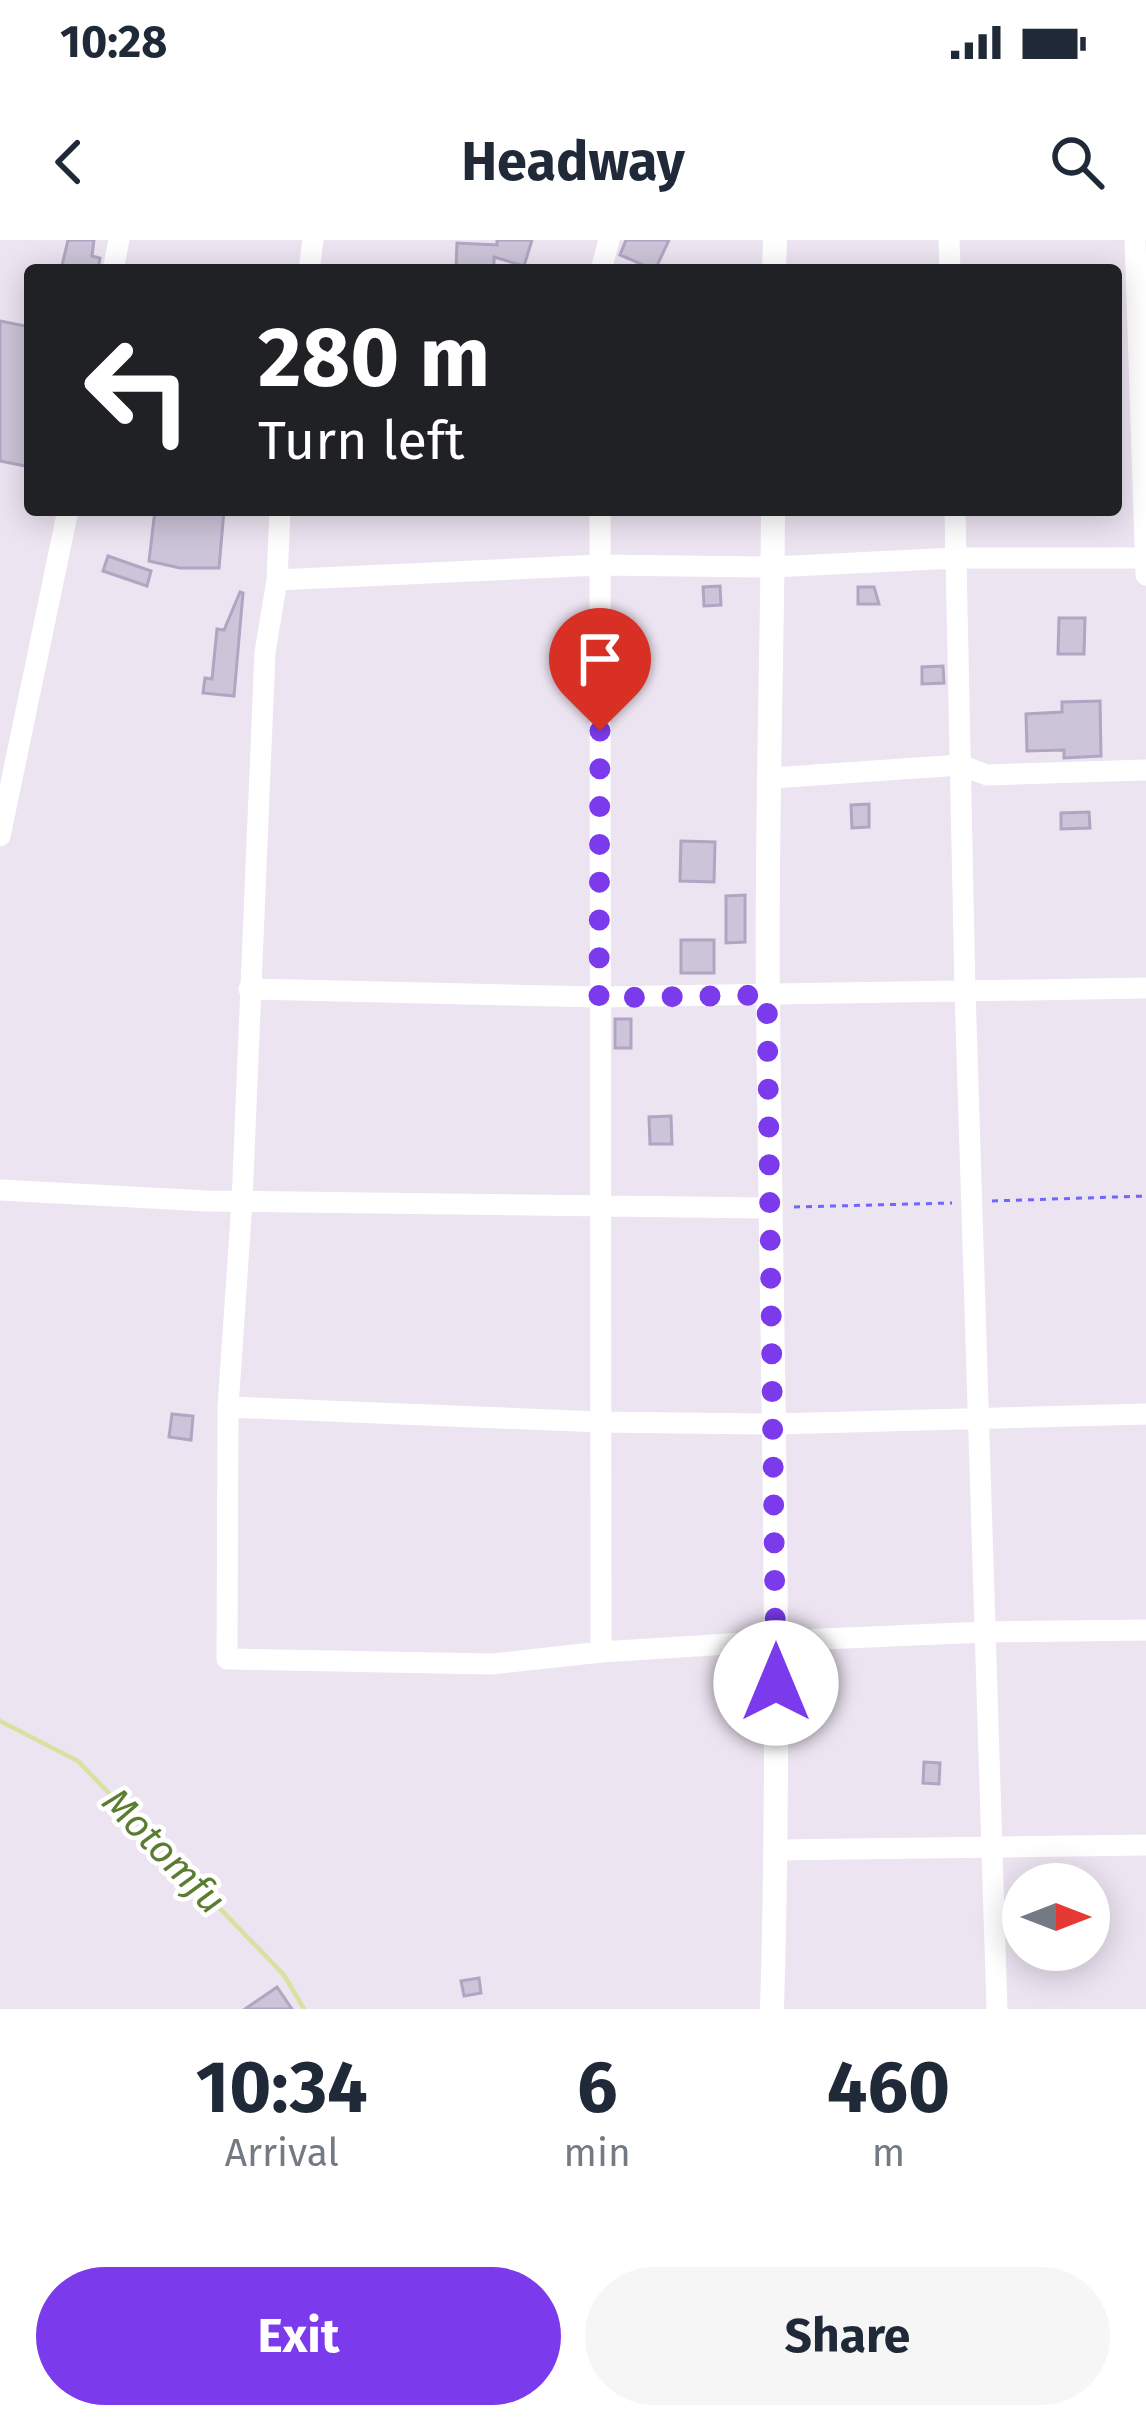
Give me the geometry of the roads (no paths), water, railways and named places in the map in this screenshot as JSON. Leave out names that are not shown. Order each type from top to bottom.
[{"type":"street","points":[[1135,240],[1146,575]]},
{"type":"street","points":[[0,836],[67,516]]},
{"type":"street","points":[[280,516],[277,580],[265,652],[242,1202],[228,1407],[227,1659],[492,1664],[776,1642],[1146,1630]]},
{"type":"street","points":[[600,516],[601,1652]]},
{"type":"street","points":[[772,516],[767,995],[776,1642],[772,2009]]},
{"type":"street","points":[[955,516],[997,2009]]},
{"type":"street","points":[[277,580],[600,565],[772,567],[956,558],[1146,558]]},
{"type":"street","points":[[772,778],[960,764],[987,775],[1146,770]]},
{"type":"street","points":[[249,988],[599,998],[1146,988]]},
{"type":"street","points":[[0,1190],[242,1202],[772,1208]]},
{"type":"street","points":[[228,1407],[774,1424],[1146,1414]]},
{"type":"street","points":[[776,1850],[1146,1846]]},
{"type":"waterway","name":"Motomfu","points":[[0,1721],[78,1761],[284,1975],[304,2009]]}]
